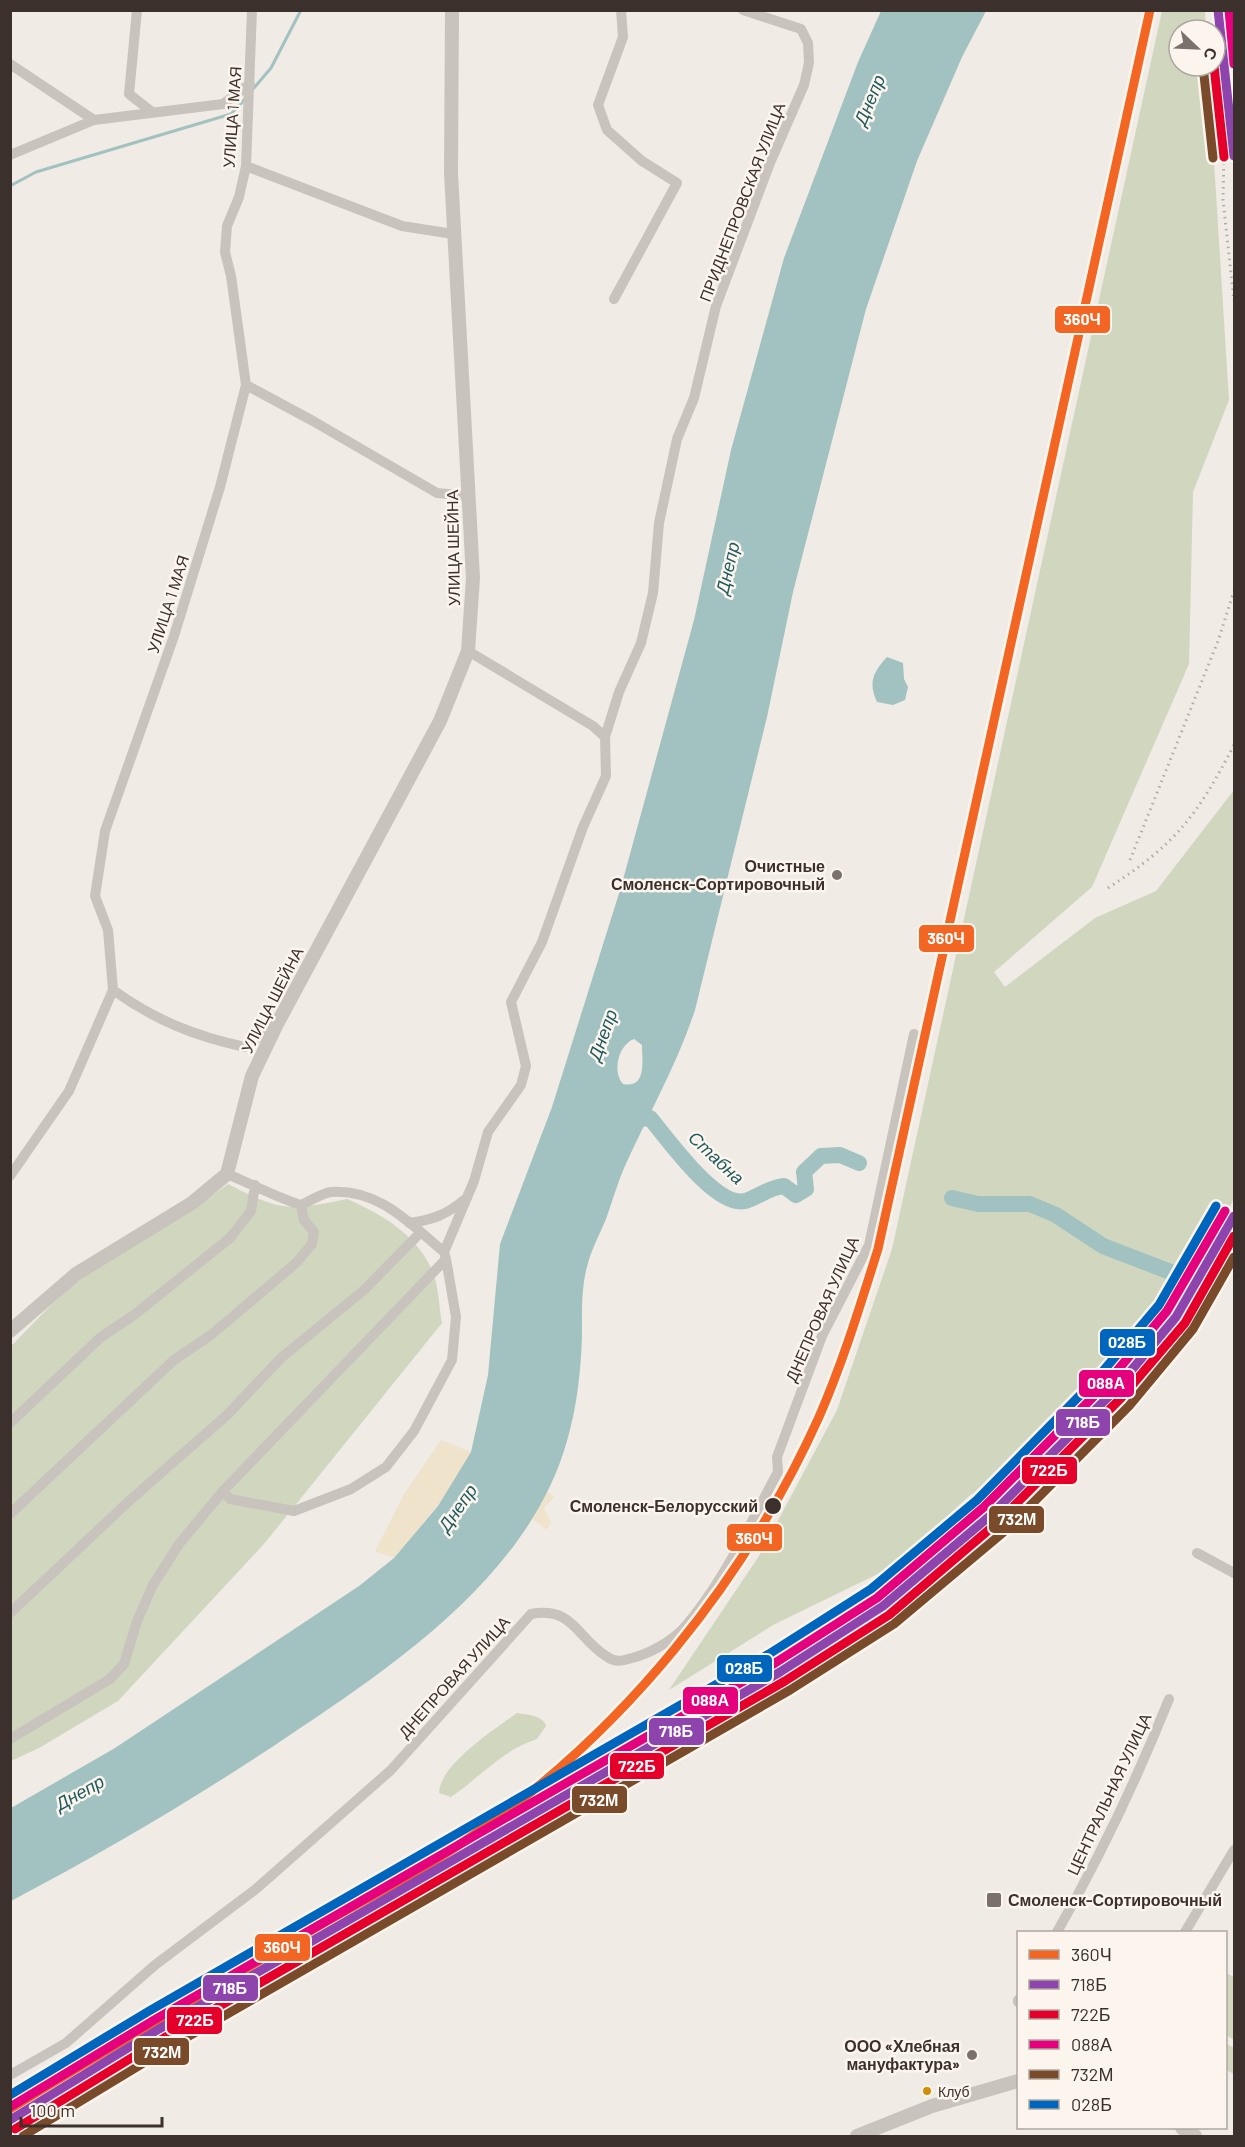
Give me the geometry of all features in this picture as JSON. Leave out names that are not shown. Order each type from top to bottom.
[{"type":"street","points":[[137,10],[129,94],[152,112]]},
{"type":"street","name":"УЛИЦА 1 МАЯ","points":[[10,1176],[69,1091],[113,990],[108,930],[94,896],[105,831],[174,636],[220,487],[246,385],[231,276],[225,252],[227,226],[239,197],[246,166],[252,10]]},
{"type":"street","name":"УЛИЦА ШЕЙНА","points":[[227,1174],[252,1076],[277,1024],[440,720],[468,651],[473,578],[453,234],[452,10]]},
{"type":"street","points":[[614,299],[677,183],[642,161],[607,130],[598,105],[623,37],[621,10]]},
{"type":"street","name":"ПРИДНЕПРОВСКАЯ УЛИЦА","points":[[445,1255],[467,1198],[488,1132],[521,1085],[526,1066],[511,1002],[542,942],[583,827],[606,776],[605,737],[619,692],[643,633],[653,593],[659,523],[677,439],[694,398],[716,306],[770,163],[804,85],[809,63],[808,43],[801,29],[743,10]]},
{"type":"street","points":[[10,64],[94,120]]},
{"type":"street","points":[[10,155],[94,120],[223,104],[250,84]]},
{"type":"street","points":[[246,166],[402,226],[453,234]]},
{"type":"street","points":[[246,385],[314,421],[437,493],[469,496]]},
{"type":"street","points":[[468,651],[593,726],[605,737]]},
{"type":"street","points":[[113,990],[143,1011],[201,1037],[245,1047],[277,1024]]},
{"type":"street","name":"ДНЕПРОВАЯ УЛИЦА","points":[[10,2075],[66,2043],[155,1965],[256,1889],[391,1770],[531,1614],[544,1612],[567,1618],[605,1656],[618,1662],[647,1654],[682,1630],[725,1568],[778,1472],[777,1457],[822,1336],[869,1245],[914,1034]]},
{"type":"street","points":[[10,1331],[76,1274],[192,1203],[227,1174],[255,1185],[274,1197],[301,1205],[330,1192],[372,1197],[389,1206],[445,1255],[456,1317],[452,1360],[414,1431],[386,1467],[351,1489],[294,1512],[230,1499],[224,1491]]},
{"type":"street","points":[[10,1423],[101,1337],[134,1315],[230,1238],[251,1211],[255,1185]]},
{"type":"street","points":[[409,1223],[431,1220],[449,1213],[467,1198]]},
{"type":"street","points":[[10,1514],[174,1360],[211,1335],[296,1263],[312,1244],[314,1232],[304,1220],[301,1205]]},
{"type":"street","points":[[10,1613],[78,1547],[227,1415],[281,1358],[364,1290],[421,1232]]},
{"type":"street","points":[[10,1739],[110,1679],[124,1664],[137,1621],[153,1585],[179,1544],[224,1491],[445,1255]]},
{"type":"street","points":[[1197,1553],[1234,1573]]},
{"type":"street","name":"ЦЕНТРАЛЬНАЯ УЛИЦА","points":[[1058,1931],[1084,1885],[1143,1762],[1169,1699]]},
{"type":"street","points":[[1186,1931],[1234,1850]]},
{"type":"street","points":[[858,2136],[932,2106],[1017,2081]]},
{"type":"green space","points":[[1162,11],[1205,11],[1205,18],[1167,18],[1167,78],[1209,78],[1229,400],[1193,492],[1189,664],[1092,887],[994,972],[1005,987],[1095,918],[1156,891],[1234,790],[1234,1198],[1205,1261],[1167,1319],[1033,1463],[970,1495],[894,1566],[773,1625],[669,1690],[759,1556],[837,1410],[892,1249]]},
{"type":"green space","points":[[228,1184],[261,1200],[286,1206],[311,1206],[347,1199],[386,1219],[409,1237],[427,1260],[437,1285],[442,1323],[264,1544],[118,1701],[39,1748],[11,1761],[11,1346],[53,1303],[99,1265],[197,1206]]},
{"type":"green space","points":[[517,1713],[534,1716],[544,1722],[546,1726],[537,1739],[503,1757],[451,1797],[439,1793],[442,1782],[458,1759]]},
{"type":"green space","points":[[1227,1974],[1234,1977],[1234,2040],[1227,2036]]},
{"type":"green space","points":[[1227,2044],[1234,2048],[1234,2074],[1227,2070]]},
{"type":"sand","points":[[441,1440],[471,1452],[449,1492],[394,1558],[375,1551],[404,1494]]},
{"type":"sand","points":[[547,1491],[554,1497],[544,1508],[551,1523],[547,1530],[531,1518]]},
{"type":"water","name":"Днепр","points":[[881,11],[986,11],[962,57],[917,161],[866,309],[793,592],[767,717],[695,1010],[671,1070],[624,1168],[588,1263],[583,1290],[581,1362],[576,1402],[567,1441],[548,1490],[522,1534],[489,1575],[452,1613],[369,1681],[251,1761],[183,1803],[115,1844],[11,1901],[11,1808],[115,1748],[359,1586],[394,1558],[438,1506],[471,1452],[488,1375],[500,1244],[552,1107],[621,887],[694,620],[731,450],[784,258],[858,62]],"holes":[[[634,1039],[642,1045],[640,1078],[631,1084],[623,1084],[618,1073],[618,1059],[628,1042]]]},
{"type":"water","points":[[887,657],[903,663],[904,679],[908,687],[905,700],[893,705],[877,702],[873,689],[875,673]]},
{"type":"waterway","points":[[253,89],[271,68],[301,10]]},
{"type":"waterway","points":[[10,186],[36,172],[231,114],[245,99]]},
{"type":"waterway","name":"Стабна","points":[[628,1120],[650,1118],[693,1170],[720,1194],[733,1200],[745,1201],[784,1186],[796,1195],[806,1189],[804,1172],[821,1156],[840,1155],[859,1163]]},
{"type":"waterway","name":"Стабна","points":[[952,1198],[978,1204],[1030,1204],[1056,1215],[1103,1246],[1181,1276]]},
{"type":"railway","points":[[1224,145],[1223,200],[1234,301]]},
{"type":"railway","points":[[1130,860],[1218,641],[1234,591]]},
{"type":"railway","points":[[1108,888],[1151,857],[1183,827],[1208,791],[1234,745]]},
{"type":"transit line","name":"360Ч","points":[[10,2109],[166,2015],[438,1858],[530,1793],[630,1700],[675,1648],[717,1594],[755,1537],[789,1478],[836,1376],[878,1249],[1150,10]]},
{"type":"transit line","name":"718Б","points":[[1218,10],[1234,156]]},
{"type":"transit line","name":"088А","points":[[1229,10],[1234,64]]},
{"type":"transit line","name":"732М","points":[[1204,78],[1213,158]]},
{"type":"transit line","name":"722Б","points":[[1215,78],[1224,157]]},
{"type":"transit line","name":"028Б","points":[[10,2095],[149,2011],[769,1654],[871,1589],[977,1500],[1098,1377],[1159,1305],[1216,1206]]},
{"type":"transit line","name":"088А","points":[[10,2107],[154,2020],[775,1663],[877,1598],[984,1507],[1106,1384],[1167,1311],[1225,1211]]},
{"type":"transit line","name":"718Б","points":[[10,2120],[159,2029],[780,1672],[883,1606],[991,1515],[1114,1391],[1176,1317],[1234,1216]]},
{"type":"transit line","name":"722Б","points":[[15,2129],[164,2038],[785,1681],[889,1615],[998,1522],[1121,1398],[1185,1323],[1234,1236]]},
{"type":"transit line","name":"732М","points":[[23,2136],[170,2047],[790,1690],[894,1624],[1006,1530],[1129,1406],[1193,1329],[1234,1257]]},
{"type":"place","name":"Очистные Смоленск-Сортировочный","points":[[837,875]]},
{"type":"place","name":"Смоленск-Белорусский","points":[[773,1506]]},
{"type":"place","name":"Смоленск-Сортировочный","points":[[994,1900]]},
{"type":"place","name":"ООО «Хлебная мануфактура»","points":[[972,2055]]},
{"type":"place","name":"Клуб","points":[[927,2091]]}]
